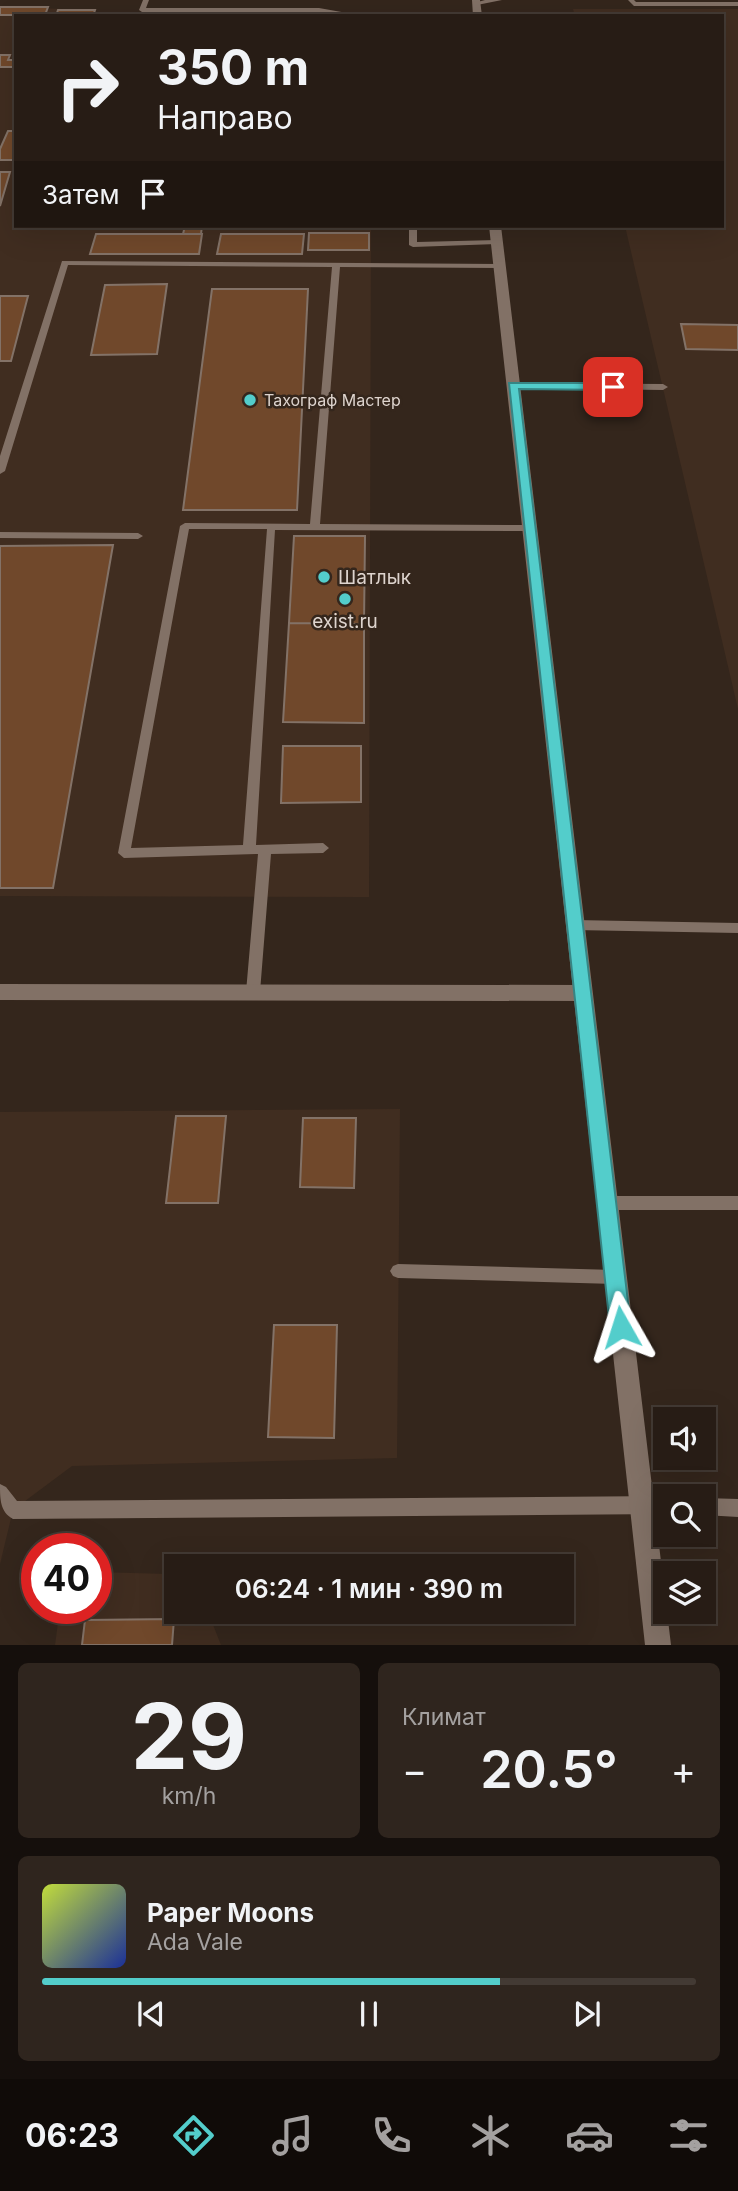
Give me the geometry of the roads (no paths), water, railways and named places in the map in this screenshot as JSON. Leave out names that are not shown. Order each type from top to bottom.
[{"type":"street","points":[[496,234],[658,1645]]},
{"type":"street","points":[[0,992],[582,993]]},
{"type":"lane","points":[[146,0],[142,10],[319,10],[347,14]]},
{"type":"lane","points":[[477,2],[499,0]]},
{"type":"lane","points":[[631,0],[634,4],[738,4]]},
{"type":"lane","points":[[413,228],[413,244],[496,234]]},
{"type":"lane","points":[[0,471],[65,263],[499,266]]},
{"type":"lane","points":[[315,527],[336,265]]},
{"type":"lane","points":[[513,386],[663,387]]},
{"type":"lane","points":[[323,848],[124,853],[185,526],[529,528]]},
{"type":"lane","points":[[249,850],[271,531]]},
{"type":"lane","points":[[0,535],[138,536]]},
{"type":"lane","points":[[253,992],[265,850]]},
{"type":"lane","points":[[575,925],[738,928]]},
{"type":"lane","points":[[607,1203],[738,1203]]},
{"type":"lane","points":[[398,1271],[615,1277]]},
{"type":"lane","points":[[0,1493],[13,1510],[653,1504]]},
{"type":"lane","points":[[716,1507],[738,1508]]},
{"type":"place","name":"Тахограф Мастер","points":[[250,400]]},
{"type":"place","name":"Шатлык","points":[[324,577]]},
{"type":"place","name":"exist.ru","points":[[345,599]]}]
